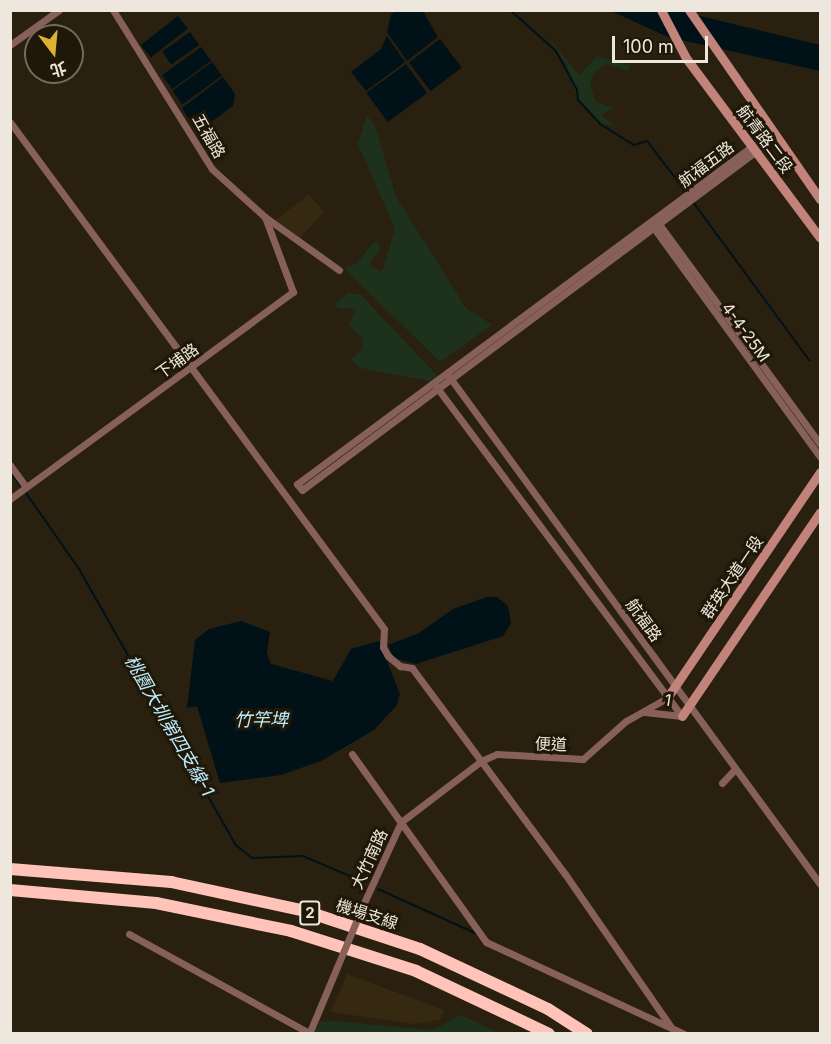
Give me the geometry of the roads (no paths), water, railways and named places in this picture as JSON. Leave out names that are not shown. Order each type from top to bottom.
[{"type":"highway","name":"機場支線","points":[[10,870],[171,882],[305,911],[420,949],[548,1009],[588,1034]]},
{"type":"highway","name":"2","points":[[10,890],[156,903],[291,931],[416,971],[549,1034]]},
{"type":"street","points":[[10,45],[59,10]]},
{"type":"street","name":"五福路","points":[[113,10],[186,122],[202,156],[265,217],[339,270]]},
{"type":"street","name":"航青路二段","points":[[661,10],[686,58],[820,238]]},
{"type":"street","name":"航青路二段","points":[[689,10],[726,67],[820,199]]},
{"type":"street","points":[[10,122],[384,629],[383,647],[388,656],[400,666],[412,668],[670,1020],[671,1027]]},
{"type":"street","name":"航福五路","points":[[754,150],[693,201],[655,224],[432,381],[300,487],[438,389],[655,224],[754,150],[776,136]]},
{"type":"street","name":"下埔路","points":[[10,499],[293,292],[265,217]]},
{"type":"street","name":"4-4-25M","points":[[655,224],[820,444]]},
{"type":"street","name":"4-4-25M","points":[[655,224],[820,457]]},
{"type":"street","name":"航福路","points":[[446,372],[820,884]]},
{"type":"street","name":"航福路","points":[[432,381],[682,716]]},
{"type":"street","points":[[10,465],[26,487]]},
{"type":"street","name":"群英大道一段","points":[[667,698],[676,688],[820,472]]},
{"type":"street","points":[[682,716],[691,709],[820,512]]},
{"type":"street","name":"1","points":[[642,712],[667,698]]},
{"type":"street","name":"便道","points":[[481,760],[497,754],[583,759],[642,712]]},
{"type":"street","name":"1","points":[[642,712],[682,716]]},
{"type":"street","points":[[352,754],[486,942],[684,1034]]},
{"type":"street","name":"大竹南路","points":[[309,1033],[401,822],[481,760]]},
{"type":"street","points":[[722,783],[735,769]]},
{"type":"street","points":[[129,934],[309,1033]]},
{"type":"water","points":[[398,11],[423,11],[438,37],[407,61],[387,32],[391,14]]},
{"type":"water","points":[[611,11],[680,11],[820,45],[820,71],[668,37]]},
{"type":"water","points":[[178,16],[188,29],[151,58],[141,45]]},
{"type":"water","points":[[190,32],[199,45],[171,65],[162,52]]},
{"type":"water","points":[[387,36],[405,62],[366,91],[351,72],[381,49]]},
{"type":"water","points":[[440,39],[462,68],[431,91],[409,62]]},
{"type":"water","points":[[201,47],[211,61],[172,89],[162,75]]},
{"type":"water","points":[[212,62],[222,76],[182,105],[172,91]]},
{"type":"water","points":[[406,64],[427,93],[388,122],[366,93]]},
{"type":"water","points":[[223,77],[235,94],[233,106],[200,130],[195,129],[182,108]]},
{"type":"water","points":[[487,597],[497,597],[508,606],[511,623],[503,636],[416,664],[394,658],[388,645],[419,633],[453,609]]},
{"type":"water","name":"竹竿埤","points":[[241,621],[270,632],[267,653],[271,664],[333,681],[351,649],[379,641],[400,694],[397,705],[374,730],[321,761],[281,775],[220,783],[197,706],[187,708],[195,640],[209,629]]},
{"type":"waterway","points":[[510,10],[556,51],[577,90],[578,100],[600,124],[634,145],[647,141],[686,192]]},
{"type":"waterway","points":[[693,202],[810,361]]},
{"type":"waterway","name":"桃園大圳第四支線-1","points":[[10,472],[21,486]]},
{"type":"waterway","name":"桃園大圳第四支線-1","points":[[26,493],[79,569],[236,845],[252,858],[303,856],[364,882]]},
{"type":"waterway","name":"桃園大圳第四支線-1","points":[[378,889],[477,934]]}]
